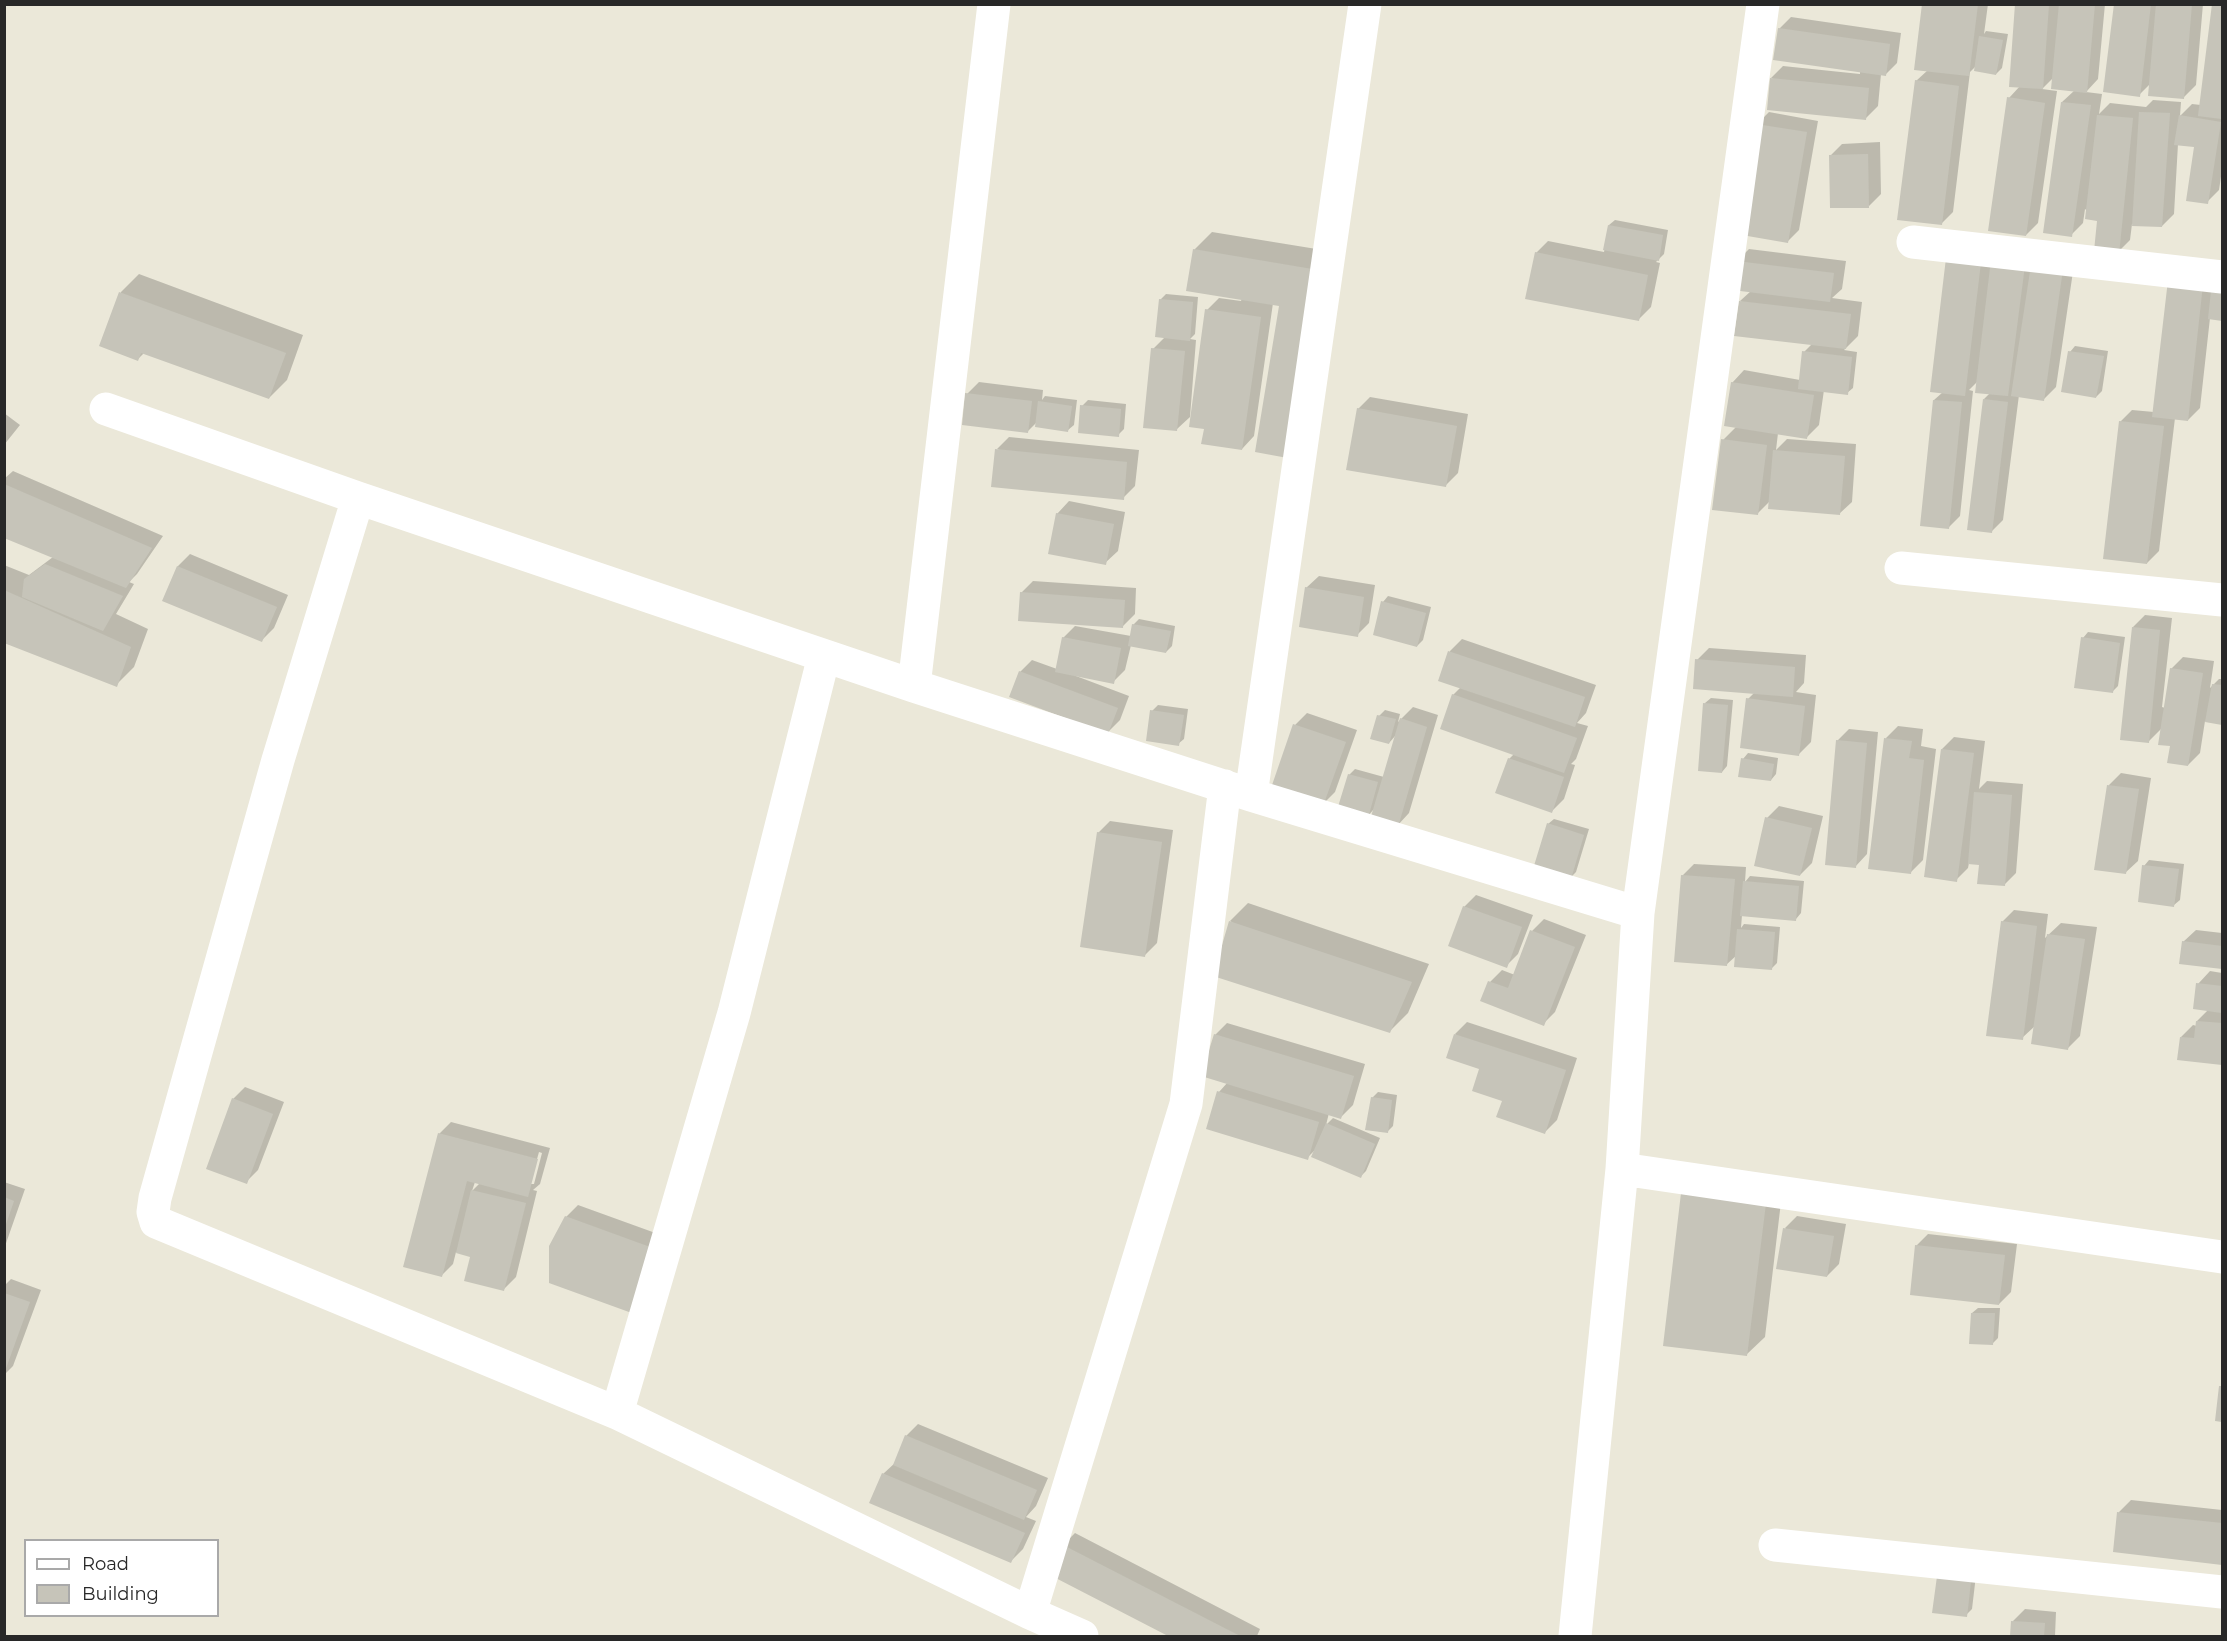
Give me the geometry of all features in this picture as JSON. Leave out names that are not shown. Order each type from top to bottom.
[{"type":"street","points":[[914,686],[994,4]]},
{"type":"street","points":[[1029,1613],[1186,1104],[1365,4]]},
{"type":"street","points":[[1575,1636],[1622,1168],[1638,913],[1763,4]]},
{"type":"street","points":[[1913,242],[2223,277]]},
{"type":"street","points":[[106,410],[358,498],[914,686],[1238,790],[1638,913]]},
{"type":"street","points":[[358,498],[278,760],[153,1212],[156,1222],[617,1413],[1029,1613],[1082,1636]]},
{"type":"street","points":[[1901,568],[2223,600]]},
{"type":"street","points":[[617,1413],[734,1013],[824,656]]},
{"type":"street","points":[[1622,1168],[2223,1257]]},
{"type":"street","points":[[1775,1545],[2223,1592]]},
{"type":"building","points":[[1922,4],[1978,4],[1969,76],[1914,70]]},
{"type":"building","points":[[2015,4],[2049,4],[2043,89],[2009,87]]},
{"type":"building","points":[[2059,4],[2095,4],[2087,93],[2051,89]]},
{"type":"building","points":[[2114,4],[2151,4],[2140,97],[2103,92]]},
{"type":"building","points":[[2156,4],[2192,4],[2184,99],[2148,96]]},
{"type":"building","points":[[2212,4],[2222,4],[2222,119],[2198,116]]},
{"type":"building","points":[[1778,28],[1890,44],[1886,76],[1773,60]]},
{"type":"building","points":[[1979,36],[2003,40],[1996,75],[1974,71]]},
{"type":"building","points":[[1770,78],[1869,88],[1866,120],[1767,110]]},
{"type":"building","points":[[1915,80],[1959,86],[1942,225],[1897,220]]},
{"type":"building","points":[[2007,97],[2045,103],[2026,236],[1988,231]]},
{"type":"building","points":[[2061,102],[2091,105],[2072,237],[2043,233]]},
{"type":"building","points":[[2139,112],[2170,113],[2162,227],[2132,226]]},
{"type":"building","points":[[2097,115],[2133,118],[2119,254],[2094,251],[2097,221],[2085,219]]},
{"type":"building","points":[[2179,115],[2221,122],[2208,204],[2186,201],[2194,147],[2174,145]]},
{"type":"building","points":[[1756,124],[1807,132],[1788,243],[1736,234]]},
{"type":"building","points":[[1868,154],[1869,208],[1830,208],[1829,155]]},
{"type":"building","points":[[1608,225],[1663,235],[1659,261],[1603,250]]},
{"type":"building","points":[[1193,249],[1324,271],[1293,459],[1255,452],[1279,306],[1186,291]]},
{"type":"building","points":[[1535,252],[1648,275],[1639,321],[1525,299]]},
{"type":"building","points":[[1946,258],[1981,262],[1965,396],[1930,392]]},
{"type":"building","points":[[1991,260],[2025,265],[2008,396],[1975,393]]},
{"type":"building","points":[[1736,261],[1834,273],[1830,302],[1732,290]]},
{"type":"building","points":[[2031,265],[2063,269],[2044,401],[2011,396]]},
{"type":"building","points":[[2168,280],[2203,284],[2188,421],[2152,417]]},
{"type":"building","points":[[2212,282],[2222,283],[2222,321],[2208,319]]},
{"type":"building","points":[[119,292],[286,353],[269,399],[141,353],[138,361],[99,346]]},
{"type":"building","points":[[1159,299],[1193,302],[1190,341],[1155,337]]},
{"type":"building","points":[[1739,301],[1851,314],[1846,349],[1734,336]]},
{"type":"building","points":[[1205,309],[1261,317],[1242,450],[1201,444],[1204,429],[1189,427]]},
{"type":"building","points":[[1151,348],[1185,351],[1177,431],[1143,428]]},
{"type":"building","points":[[1802,351],[1852,357],[1848,395],[1798,389]]},
{"type":"building","points":[[2068,351],[2104,356],[2096,398],[2061,392]]},
{"type":"building","points":[[1731,382],[1814,395],[1807,439],[1724,426]]},
{"type":"building","points":[[965,393],[1032,401],[1028,433],[962,425]]},
{"type":"building","points":[[1983,399],[2008,402],[1992,533],[1967,530]]},
{"type":"building","points":[[1933,400],[1962,402],[1949,529],[1920,526]]},
{"type":"building","points":[[1038,401],[1072,406],[1068,432],[1035,427]]},
{"type":"building","points":[[1080,405],[1121,409],[1119,437],[1078,433]]},
{"type":"building","points":[[1357,408],[1457,426],[1446,487],[1346,470]]},
{"type":"building","points":[[2119,421],[2164,426],[2147,564],[2103,559]]},
{"type":"building","points":[[1721,439],[1767,445],[1758,515],[1712,510]]},
{"type":"building","points":[[995,449],[1127,462],[1124,500],[991,487]]},
{"type":"building","points":[[1773,450],[1845,456],[1840,515],[1768,509]]},
{"type":"building","points":[[4,484],[152,548],[126,588],[4,538]]},
{"type":"building","points":[[1056,513],[1114,524],[1106,565],[1048,554]]},
{"type":"building","points":[[45,564],[123,596],[103,631],[22,597],[24,579]]},
{"type":"building","points":[[177,566],[277,607],[262,642],[162,601]]},
{"type":"building","points":[[1305,587],[1364,597],[1358,637],[1299,627]]},
{"type":"building","points":[[4,590],[131,647],[117,687],[4,643]]},
{"type":"building","points":[[1020,592],[1125,600],[1123,628],[1018,621]]},
{"type":"building","points":[[1381,601],[1426,613],[1417,647],[1373,635]]},
{"type":"building","points":[[1132,624],[1171,631],[1166,653],[1128,646]]},
{"type":"building","points":[[2132,627],[2160,630],[2149,743],[2120,740]]},
{"type":"building","points":[[1062,637],[1121,648],[1114,684],[1055,672]]},
{"type":"building","points":[[2081,637],[2120,643],[2113,693],[2074,688]]},
{"type":"building","points":[[1448,651],[1585,697],[1575,727],[1438,681]]},
{"type":"building","points":[[1695,659],[1795,667],[1793,697],[1693,689]]},
{"type":"building","points":[[2170,668],[2203,673],[2188,766],[2167,763],[2170,746],[2158,745]]},
{"type":"building","points":[[1019,671],[1118,708],[1108,734],[1009,697]]},
{"type":"building","points":[[2212,684],[2222,685],[2222,725],[2205,722]]},
{"type":"building","points":[[1452,694],[1577,738],[1564,773],[1440,729]]},
{"type":"building","points":[[1746,698],[1805,706],[1799,756],[1740,748]]},
{"type":"building","points":[[1703,703],[1728,705],[1722,773],[1698,771]]},
{"type":"building","points":[[1150,710],[1184,715],[1179,746],[1146,741]]},
{"type":"building","points":[[1377,715],[1396,719],[1389,744],[1370,739]]},
{"type":"building","points":[[1400,718],[1427,727],[1398,827],[1370,820]]},
{"type":"building","points":[[1293,724],[1346,742],[1323,806],[1271,788]]},
{"type":"building","points":[[1884,738],[1912,741],[1909,758],[1924,760],[1911,874],[1868,869]]},
{"type":"building","points":[[1836,740],[1867,743],[1856,868],[1825,865]]},
{"type":"building","points":[[1941,749],[1974,753],[1957,882],[1924,877]]},
{"type":"building","points":[[1508,758],[1564,777],[1552,813],[1495,793]]},
{"type":"building","points":[[1741,758],[1774,764],[1771,781],[1738,777]]},
{"type":"building","points":[[1348,774],[1378,782],[1368,818],[1337,810]]},
{"type":"building","points":[[2107,785],[2139,789],[2126,874],[2094,870]]},
{"type":"building","points":[[1974,792],[2012,795],[2005,886],[1977,884],[1979,865],[1968,864]]},
{"type":"building","points":[[1765,817],[1812,828],[1800,876],[1754,866]]},
{"type":"building","points":[[1547,823],[1584,835],[1571,879],[1533,869]]},
{"type":"building","points":[[1097,832],[1162,842],[1145,957],[1080,947]]},
{"type":"building","points":[[2142,865],[2179,869],[2174,907],[2138,902]]},
{"type":"building","points":[[1681,875],[1735,879],[1727,966],[1674,962]]},
{"type":"building","points":[[1743,881],[1799,886],[1796,921],[1740,916]]},
{"type":"building","points":[[1463,906],[1522,927],[1507,968],[1448,946]]},
{"type":"building","points":[[1229,921],[1412,982],[1390,1033],[1213,976]]},
{"type":"building","points":[[2001,921],[2037,926],[2023,1040],[1986,1036]]},
{"type":"building","points":[[1737,929],[1775,932],[1772,970],[1734,967]]},
{"type":"building","points":[[1530,930],[1575,947],[1544,1026],[1480,1001],[1488,981],[1508,988]]},
{"type":"building","points":[[2047,934],[2085,939],[2068,1050],[2031,1044]]},
{"type":"building","points":[[2182,941],[2222,946],[2222,969],[2179,964]]},
{"type":"building","points":[[2196,983],[2222,986],[2222,1013],[2193,1009]]},
{"type":"building","points":[[2196,1021],[2222,1023],[2222,1065],[2177,1060],[2180,1037],[2194,1038]]},
{"type":"building","points":[[1214,1034],[1354,1076],[1341,1119],[1201,1076]]},
{"type":"building","points":[[1454,1034],[1566,1070],[1545,1134],[1496,1117],[1502,1101],[1472,1091],[1479,1069],[1446,1058]]},
{"type":"building","points":[[1217,1091],[1319,1122],[1308,1160],[1206,1129]]},
{"type":"building","points":[[1371,1097],[1392,1100],[1388,1133],[1365,1130]]},
{"type":"building","points":[[232,1098],[273,1114],[247,1184],[206,1169]]},
{"type":"building","points":[[1326,1123],[1375,1144],[1361,1178],[1311,1157]]},
{"type":"building","points":[[438,1133],[538,1159],[528,1197],[467,1181],[442,1277],[403,1267]]},
{"type":"building","points":[[471,1190],[526,1203],[504,1291],[464,1281],[470,1257],[456,1253]]},
{"type":"building","points":[[1681,1193],[1766,1203],[1747,1356],[1663,1346]]},
{"type":"building","points":[[4,1197],[14,1201],[5,1227],[4,1227]]},
{"type":"building","points":[[565,1216],[661,1251],[640,1316],[549,1283],[549,1246]]},
{"type":"building","points":[[1783,1228],[1834,1236],[1827,1277],[1776,1269]]},
{"type":"building","points":[[1915,1245],[2005,1255],[1999,1305],[1910,1295]]},
{"type":"building","points":[[4,1293],[30,1302],[5,1371],[4,1371]]},
{"type":"building","points":[[1971,1313],[1995,1313],[1993,1345],[1969,1344]]},
{"type":"building","points":[[2219,1386],[2222,1386],[2222,1422],[2215,1421]]},
{"type":"building","points":[[905,1435],[1037,1490],[1024,1520],[893,1465]]},
{"type":"building","points":[[882,1473],[1025,1533],[1011,1563],[869,1503]]},
{"type":"building","points":[[2117,1512],[2222,1523],[2222,1565],[2113,1552]]},
{"type":"building","points":[[1061,1544],[1240,1636],[1168,1636],[1046,1573]]},
{"type":"building","points":[[1938,1569],[1972,1572],[1967,1617],[1932,1613]]},
{"type":"building","points":[[2011,1621],[2045,1623],[2044,1636],[2010,1636]]}]
